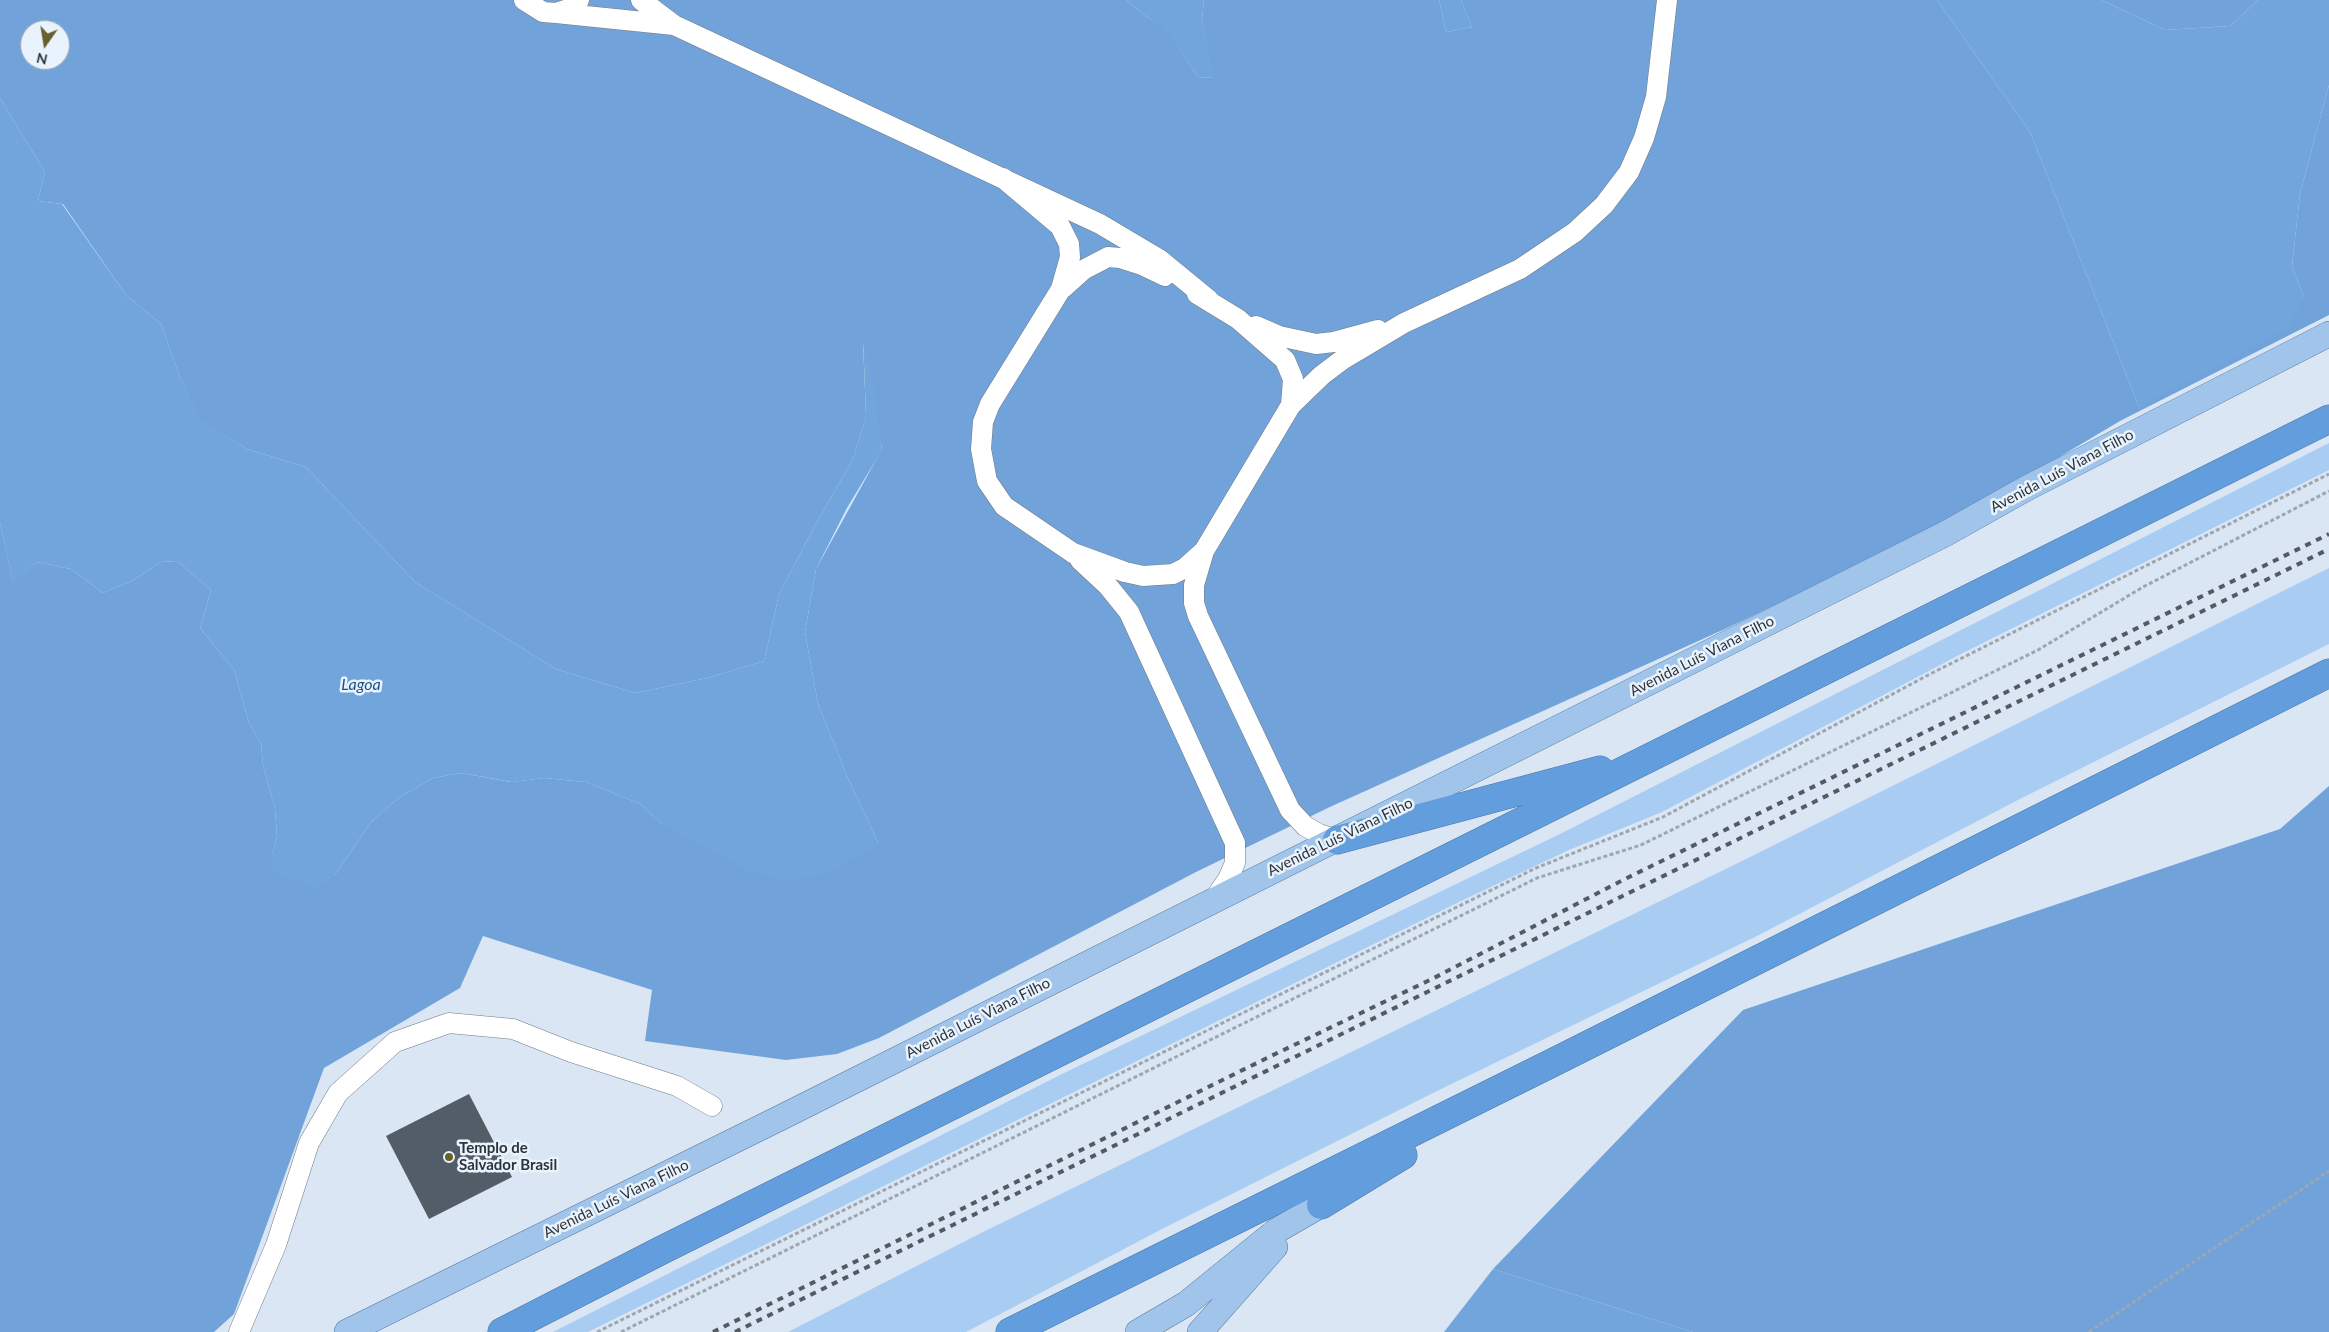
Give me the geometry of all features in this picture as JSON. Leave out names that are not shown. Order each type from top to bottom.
[{"type":"highway","points":[[502,1332],[2329,419]]},
{"type":"highway","points":[[1010,1332],[1554,1062],[2329,673]]},
{"type":"highway","points":[[1337,840],[1655,756]]},
{"type":"highway","points":[[1321,1205],[1554,1062]]},
{"type":"main road","name":"Avenida Luís Viana Filho","points":[[347,1332],[784,1116],[1212,900],[1337,840],[1945,534],[2026,488],[2329,334]]},
{"type":"main road","points":[[1138,1332],[1186,1304],[1276,1230],[1321,1205]]},
{"type":"main road","points":[[1200,1332],[1276,1245],[1321,1205]]},
{"type":"street","points":[[524,0],[543,12],[674,25]]},
{"type":"street","points":[[556,13],[568,9],[579,0]]},
{"type":"street","points":[[641,0],[674,25],[1100,224],[1159,259],[1209,300]]},
{"type":"street","points":[[1337,840],[1319,834],[1304,826],[1290,810],[1198,616],[1194,603],[1194,585],[1204,551],[1291,405],[1322,375],[1342,360],[1404,323],[1520,269],[1576,232],[1604,205],[1629,172],[1644,138],[1656,97],[1667,0]]},
{"type":"street","points":[[1003,178],[1066,233],[1070,257],[1061,289],[990,404],[983,422],[981,449],[987,482],[1004,506],[1073,553],[1108,586],[1128,612],[1235,843],[1235,863],[1228,879],[1212,900]]},
{"type":"street","points":[[1061,289],[1083,270],[1108,257],[1120,258],[1142,265],[1209,300],[1238,319],[1285,360],[1294,379],[1291,405]]},
{"type":"street","points":[[1238,319],[1279,336],[1316,344],[1334,342],[1404,323]]},
{"type":"street","points":[[1073,553],[1125,572],[1160,576],[1185,568],[1204,551]]},
{"type":"street","points":[[239,1332],[276,1244],[309,1143],[338,1093],[395,1042],[449,1023],[513,1029],[571,1052],[677,1086],[712,1106]]},
{"type":"path","points":[[597,1332],[1536,868],[1663,817],[1932,673],[2329,474]]},
{"type":"path","points":[[621,1332],[1537,878],[1641,845],[1677,828],[2038,650],[2144,587],[2329,491]]},
{"type":"path","points":[[2089,1332],[2329,1171]]},
{"type":"shaded area","points":[[0,0],[1126,0],[1147,17],[1165,26],[1198,77],[1213,78],[1202,19],[1204,0],[1439,0],[1446,32],[1472,27],[1461,0],[1937,0],[2030,132],[2139,407],[2304,297],[2292,266],[2300,194],[2329,85],[2329,315],[2120,421],[1955,519],[1725,629],[1332,806],[1196,872],[879,1038],[837,1054],[786,1060],[645,1041],[652,990],[483,936],[460,988],[324,1068],[234,1314],[214,1332],[0,1332],[0,523],[13,581],[37,562],[71,569],[103,593],[132,581],[161,562],[177,561],[211,590],[200,628],[234,670],[249,723],[261,744],[263,766],[275,809],[277,837],[272,854],[334,876],[372,821],[400,797],[433,778],[461,773],[511,782],[544,778],[586,782],[640,804],[662,824],[879,844],[848,778],[818,704],[805,632],[816,569],[882,449],[863,342],[866,416],[853,459],[814,527],[779,594],[764,661],[707,678],[635,693],[556,669],[415,582],[306,467],[247,449],[200,420],[178,372],[161,324],[126,295],[63,204],[38,201],[45,172],[0,98]]},
{"type":"shaded area","points":[[2102,0],[2258,0],[2230,26],[2165,30]]},
{"type":"shaded area","points":[[2329,443],[2329,470],[1961,654],[1662,812],[1569,850],[1459,902],[588,1332],[553,1332],[1062,1074],[1562,833]]},
{"type":"shaded area","points":[[2329,568],[2329,644],[2014,802],[1757,936],[1437,1091],[1164,1228],[966,1332],[788,1332],[981,1233],[1742,861]]},
{"type":"shaded area","points":[[2329,786],[2329,1332],[1693,1332],[1493,1269],[1743,1010],[2280,829]]},
{"type":"water","points":[[1126,0],[1204,0],[1202,19],[1214,78],[1198,77],[1165,27],[1147,17]]},
{"type":"water","points":[[1439,0],[1461,0],[1472,27],[1446,32]]},
{"type":"water","points":[[1937,0],[2102,0],[2165,30],[2230,26],[2258,0],[2329,0],[2329,85],[2300,194],[2292,266],[2304,297],[2288,328],[2139,407],[2030,132]]},
{"type":"water","name":"Lagoa","points":[[0,98],[45,172],[38,201],[62,204],[126,295],[161,324],[178,372],[201,420],[247,449],[306,467],[415,582],[556,669],[635,693],[707,678],[764,661],[779,594],[814,527],[853,459],[866,416],[863,337],[874,388],[882,450],[847,508],[816,569],[805,632],[818,704],[848,778],[879,844],[830,872],[790,882],[748,871],[662,824],[640,804],[586,782],[544,778],[512,782],[461,773],[433,778],[400,797],[372,821],[334,876],[318,888],[273,872],[272,854],[277,837],[275,809],[263,766],[261,744],[249,723],[234,670],[200,628],[211,590],[177,561],[161,562],[132,581],[103,593],[71,569],[37,562],[13,582],[0,523]]},
{"type":"water","points":[[1493,1269],[1693,1332],[1444,1332]]},
{"type":"building","name":"Templo de Salvador Brasil","points":[[469,1094],[512,1177],[429,1219],[386,1136]]},
{"type":"railway","points":[[713,1332],[1269,1057],[1432,979],[1625,879],[2329,534]]},
{"type":"railway","points":[[735,1332],[2329,549]]},
{"type":"place","name":"Templo de Salvador Brasil","points":[[449,1157]]}]
